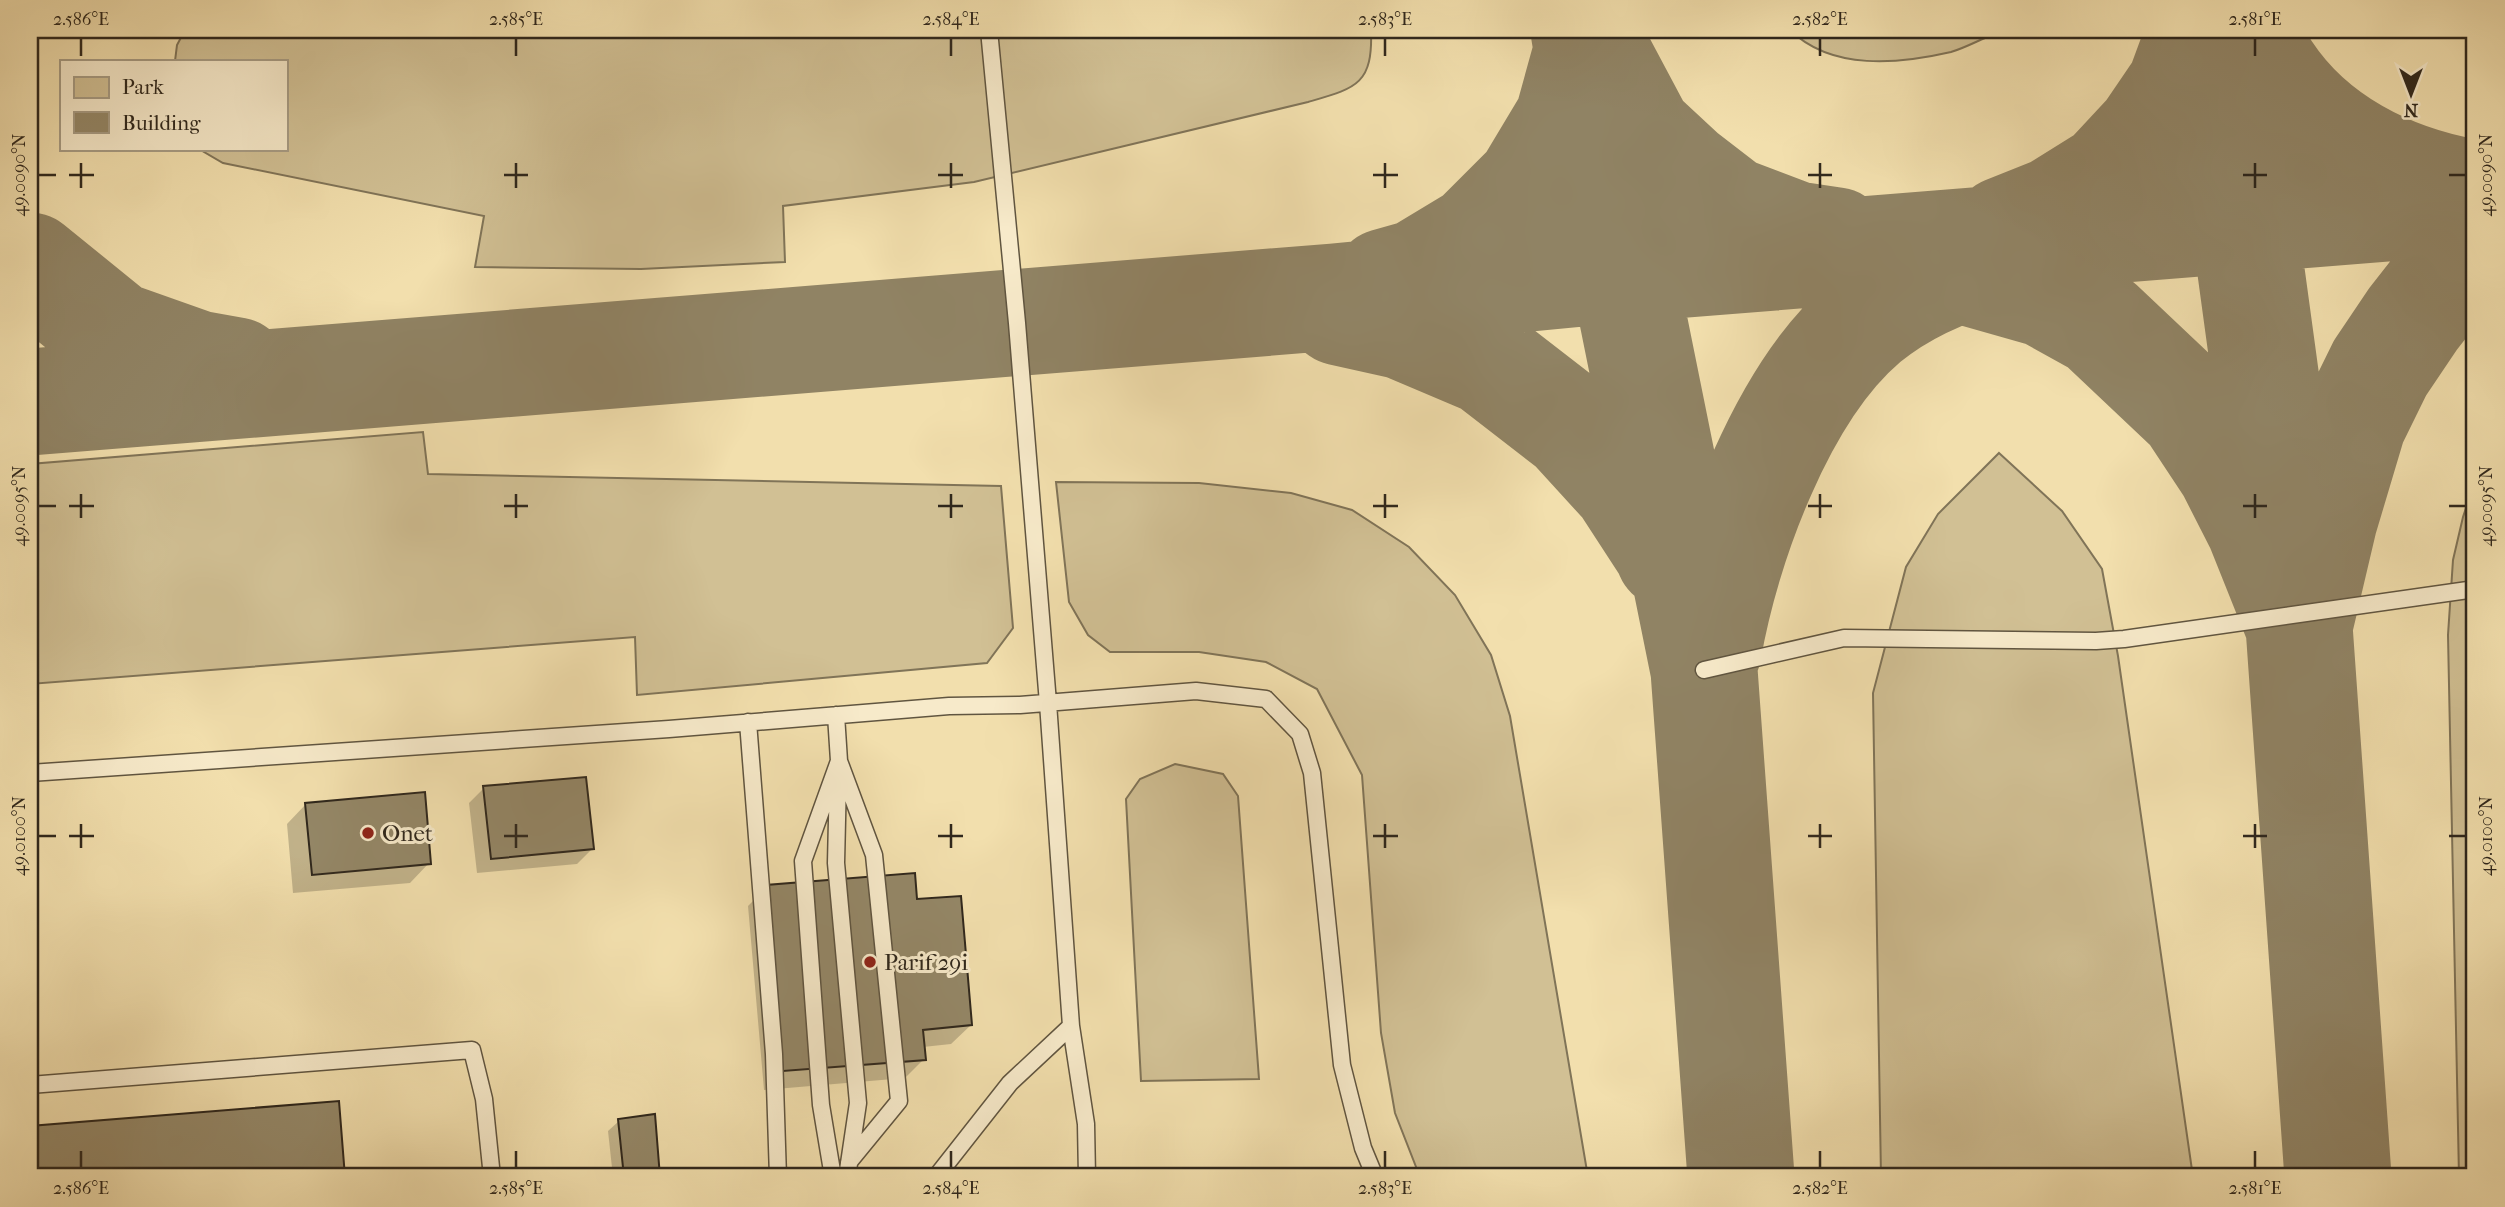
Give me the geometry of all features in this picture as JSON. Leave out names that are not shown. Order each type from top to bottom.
[{"type":"lane","points":[[989,30],[1017,323],[1071,1026],[1086,1124],[1087,1177]]},
{"type":"lane","points":[[1704,670],[1844,638],[2124,639],[2475,589]]},
{"type":"lane","points":[[30,773],[949,706],[1048,703],[1196,691],[1266,699],[1300,734],[1311,773],[1342,1065],[1363,1148],[1375,1177]]},
{"type":"lane","points":[[836,715],[839,761],[836,863],[858,1103],[848,1170]]},
{"type":"lane","points":[[748,722],[774,1054],[778,1177]]},
{"type":"lane","points":[[839,761],[874,855],[899,1101],[848,1170]]},
{"type":"lane","points":[[833,1177],[821,1105],[803,861],[839,761]]},
{"type":"lane","points":[[936,1177],[1010,1083],[1071,1026]]},
{"type":"lane","points":[[30,1085],[472,1050],[484,1099],[492,1177]]},
{"type":"green space","points":[[185,30],[1371,30],[1371,48],[1365,73],[1350,88],[1338,93],[974,182],[783,206],[785,262],[641,269],[475,267],[484,216],[223,163],[201,150],[287,150],[287,60],[175,60],[177,45]]},
{"type":"green space","points":[[1790,30],[1996,30],[1992,35],[1951,52],[1910,59],[1867,61],[1826,52],[1807,43]]},
{"type":"green space","points":[[423,432],[428,474],[1001,486],[1013,628],[987,663],[637,695],[635,637],[30,684],[30,464]]},
{"type":"green space","points":[[1999,453],[2062,511],[2102,569],[2118,656],[2193,1177],[1881,1177],[1873,693],[1906,567],[1938,514]]},
{"type":"green space","points":[[2475,481],[2475,1177],[2459,1177],[2448,635],[2453,560]]},
{"type":"green space","points":[[1056,482],[1199,483],[1291,493],[1352,510],[1409,547],[1455,595],[1491,655],[1510,716],[1588,1177],[1420,1177],[1395,1113],[1381,1033],[1362,775],[1317,689],[1266,662],[1199,652],[1110,652],[1088,635],[1069,602]]},
{"type":"green space","points":[[1175,764],[1223,774],[1238,796],[1259,1079],[1141,1081],[1126,799],[1140,779]]},
{"type":"building","points":[[586,777],[594,849],[491,859],[483,786]]},
{"type":"building","name":"Onet","points":[[425,792],[431,864],[312,875],[305,803]]},
{"type":"building","name":"Parif 29i","points":[[915,873],[917,899],[961,896],[972,1025],[923,1030],[926,1060],[783,1071],[766,885]]},
{"type":"building","points":[[339,1101],[345,1177],[30,1177],[30,1126]]},
{"type":"building","points":[[655,1114],[660,1177],[624,1177],[618,1119]]},
{"type":"taxiway","points":[[1584,30],[1623,269],[1704,670],[1741,1177]]},
{"type":"taxiway","points":[[2005,230],[2055,210],[2108,177],[2148,134],[2180,87],[2201,30]]},
{"type":"taxiway","points":[[2224,30],[2244,220],[2287,535]]},
{"type":"taxiway","points":[[2244,30],[2265,67],[2286,96],[2330,136],[2382,166],[2438,186],[2467,192]]},
{"type":"taxiway","points":[[1386,282],[1418,273],[1476,238],[1529,185],[1568,120],[1589,44]]},
{"type":"taxiway","points":[[1599,57],[1640,134],[1682,173],[1730,210],[1796,235],[1836,241]]},
{"type":"taxiway","points":[[30,402],[1334,297],[1623,269],[2475,201]]},
{"type":"taxiway","points":[[2338,1177],[2299,626],[2324,520],[2353,423],[2380,368],[2413,319],[2442,282],[2475,257]]},
{"type":"taxiway","points":[[1708,651],[1728,565],[1744,519],[1762,473],[1808,388],[1836,351],[1880,310],[1927,283],[1994,258]]},
{"type":"taxiway","points":[[1933,265],[1958,269],[2046,294],[2100,324],[2191,410],[2230,469],[2259,526],[2299,626]]},
{"type":"taxiway","points":[[30,266],[115,335],[197,364],[236,371]]},
{"type":"taxiway","points":[[1340,312],[1403,326],[1488,362],[1572,427],[1625,485],[1669,555]]},
{"type":"place","name":"Onet","points":[[368,833]]},
{"type":"place","name":"Parif 29i","points":[[870,962]]}]
